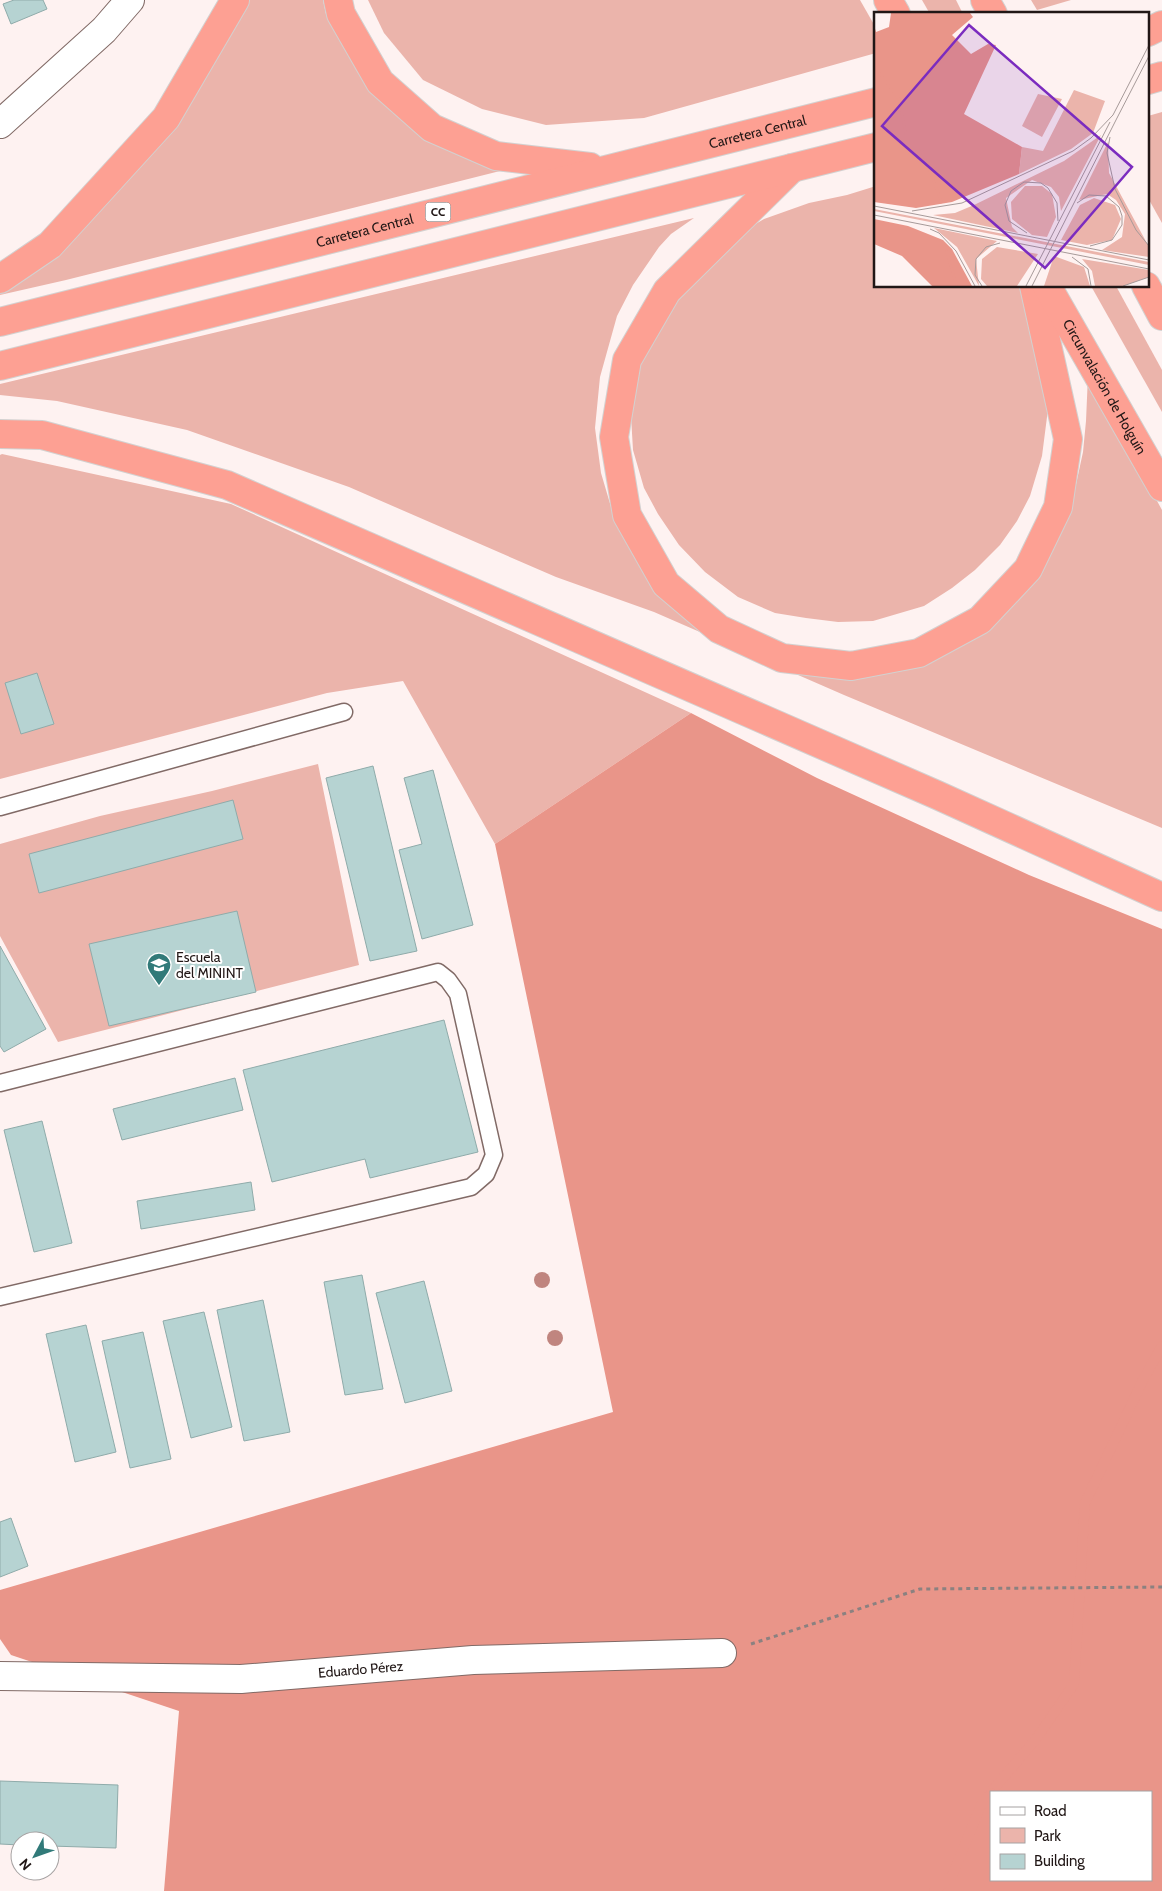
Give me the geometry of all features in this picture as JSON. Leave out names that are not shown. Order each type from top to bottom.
[{"type":"highway","points":[[0,279],[50,245],[166,118],[235,0]]},
{"type":"highway","points":[[338,0],[341,14],[380,82],[432,128],[496,156],[609,169]]},
{"type":"highway","points":[[888,0],[895,12]]},
{"type":"highway","points":[[986,0],[992,12]]},
{"type":"highway","points":[[1150,32],[1162,25]]},
{"type":"highway","name":"Carretera Central","points":[[0,322],[874,103]]},
{"type":"highway","points":[[0,366],[874,148]]},
{"type":"highway","points":[[792,168],[667,292],[627,360],[614,437],[627,515],[666,584],[719,629],[782,658],[851,666],[919,653],[980,620],[1028,570],[1058,507],[1068,439],[1034,288]]},
{"type":"highway","points":[[1150,283],[1162,300]]},
{"type":"highway","name":"Circunvalación de Holguín","points":[[1048,288],[1162,487]]},
{"type":"highway","points":[[1147,288],[1162,316]]},
{"type":"highway","points":[[0,434],[42,435],[227,486],[937,795],[1162,897]]},
{"type":"street","points":[[2,115],[104,30],[130,0]]},
{"type":"street","name":"Eduardo Pérez","points":[[0,1676],[241,1679],[473,1660],[722,1653]]},
{"type":"lane","points":[[0,807],[344,712]]},
{"type":"lane","points":[[0,1083],[438,972],[448,980],[458,994],[494,1155],[486,1174],[471,1187],[0,1297]]},
{"type":"path","points":[[722,1653],[920,1589],[1162,1587]]},
{"type":"green space","points":[[240,0],[323,0],[326,14],[340,41],[364,77],[520,166],[0,295],[0,282],[55,244]]},
{"type":"green space","points":[[368,0],[860,0],[874,24],[874,54],[644,118],[546,125],[482,109],[423,80],[384,33]]},
{"type":"green space","points":[[922,0],[956,0],[962,12],[929,12]]},
{"type":"green space","points":[[1031,0],[1071,0],[1037,10]]},
{"type":"green space","points":[[1162,112],[1162,223],[1150,202],[1150,115]]},
{"type":"green space","points":[[874,187],[874,288],[1023,288],[1049,380],[1042,456],[1030,496],[1017,521],[1000,545],[975,570],[924,606],[873,621],[838,622],[775,613],[738,597],[705,572],[679,545],[658,514],[644,488],[633,450],[631,416],[637,375],[656,319],[735,236],[764,219],[809,203],[847,195]]},
{"type":"green space","points":[[694,218],[671,234],[659,247],[633,285],[617,316],[600,377],[595,428],[601,473],[614,517],[623,537],[636,556],[687,609],[852,670],[984,623],[1072,503],[1083,452],[1088,375],[1162,510],[1162,828],[844,695],[654,612],[556,577],[349,487],[187,430],[57,401],[0,395],[0,384]]},
{"type":"green space","points":[[1092,288],[1117,288],[1162,370],[1162,412]]},
{"type":"green space","points":[[0,455],[231,504],[691,713],[495,844],[403,681],[327,693],[0,779]]},
{"type":"green space","points":[[318,764],[359,965],[58,1042],[0,936],[0,844],[100,816],[212,791]]},
{"type":"shaded area","points":[[691,713],[817,778],[1029,875],[1162,929],[1162,1891],[164,1891],[179,1711],[11,1655],[0,1639],[0,1590],[613,1412],[495,844]]},
{"type":"building","points":[[14,0],[43,0],[47,9],[11,24],[3,4]]},
{"type":"building","points":[[37,673],[54,724],[21,734],[5,683]]},
{"type":"building","points":[[373,766],[417,951],[370,961],[326,778]]},
{"type":"building","points":[[433,770],[473,925],[422,939],[399,850],[422,844],[404,778]]},
{"type":"building","points":[[233,800],[243,839],[39,893],[29,854]]},
{"type":"building","points":[[237,911],[256,992],[109,1026],[89,944]]},
{"type":"building","points":[[0,946],[46,1029],[4,1052],[0,1046]]},
{"type":"building","points":[[444,1020],[478,1152],[370,1178],[365,1159],[272,1182],[243,1070]]},
{"type":"building","points":[[235,1078],[243,1110],[122,1140],[113,1109]]},
{"type":"building","points":[[42,1121],[72,1243],[34,1252],[4,1130]]},
{"type":"building","points":[[251,1182],[255,1210],[141,1229],[137,1201]]},
{"type":"building","points":[[362,1275],[383,1389],[345,1395],[324,1282]]},
{"type":"building","points":[[424,1281],[452,1391],[405,1403],[376,1293]]},
{"type":"building","points":[[263,1300],[290,1432],[244,1441],[217,1310]]},
{"type":"building","points":[[204,1312],[232,1427],[191,1438],[163,1321]]},
{"type":"building","points":[[86,1325],[116,1452],[75,1462],[46,1334]]},
{"type":"building","points":[[143,1332],[171,1459],[130,1468],[102,1341]]},
{"type":"building","points":[[11,1518],[28,1566],[0,1577],[0,1522]]},
{"type":"building","points":[[0,1781],[118,1785],[116,1848],[60,1846],[60,1831],[10,1831],[10,1844],[0,1844]]},
{"type":"waterway","points":[[992,1791],[1036,1739],[1074,1684],[1085,1503],[1143,1380],[1162,1346]]},
{"type":"waterway","points":[[934,1891],[952,1876],[981,1805],[990,1794]]},
{"type":"place","name":"Escuela del MININT","points":[[159,986]]}]
